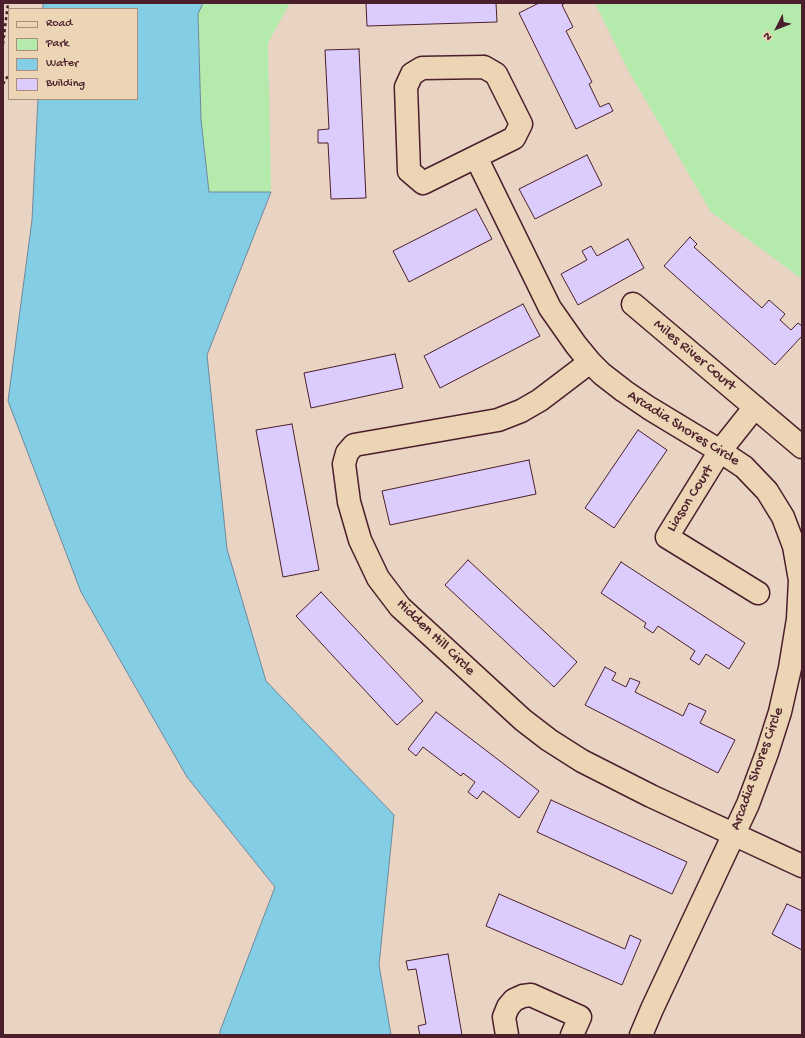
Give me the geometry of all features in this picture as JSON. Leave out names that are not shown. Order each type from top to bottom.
[{"type":"street","points":[[484,67],[496,74],[521,124],[514,138],[476,157],[423,183],[409,171],[406,87],[412,74],[422,68],[484,67]]},
{"type":"street","name":"Arcadia Shores Circle","points":[[476,157],[550,308],[576,345],[590,362],[624,391],[744,467],[767,491],[783,517],[794,546],[800,580],[800,619],[780,712],[748,804],[641,1035]]},
{"type":"street","name":"Miles River Court","points":[[634,304],[802,447]]},
{"type":"street","name":"Hidden Hill Circle","points":[[590,362],[540,400],[521,411],[498,420],[354,445],[347,453],[344,464],[349,502],[360,540],[378,578],[400,607],[523,720],[549,740],[582,760],[651,796],[734,834]]},
{"type":"street","points":[[720,451],[755,407]]},
{"type":"street","name":"Liason Court","points":[[720,451],[667,537],[758,593]]},
{"type":"street","points":[[734,834],[802,866]]},
{"type":"street","points":[[507,1035],[504,1017],[508,1007],[514,1000],[523,996],[531,995],[580,1017],[572,1035]]},
{"type":"path","points":[[3,44],[8,3]]},
{"type":"green space","points":[[203,3],[290,3],[268,43],[271,192],[209,192],[201,120],[198,14]]},
{"type":"green space","points":[[595,3],[802,3],[802,279],[711,212],[628,70]]},
{"type":"water","points":[[43,3],[203,3],[198,14],[201,120],[209,192],[271,192],[207,355],[227,549],[266,681],[394,815],[379,965],[391,1035],[220,1035],[220,1031],[275,887],[187,777],[81,592],[8,401],[32,220],[38,100],[138,100],[138,8],[43,8]]},
{"type":"building","points":[[366,3],[496,3],[497,22],[367,26]]},
{"type":"building","points":[[539,3],[565,3],[562,5],[573,27],[566,31],[592,82],[589,84],[600,107],[609,103],[613,111],[576,129],[519,13]]},
{"type":"building","points":[[359,49],[366,198],[331,199],[328,143],[318,143],[318,130],[329,129],[325,50]]},
{"type":"building","points":[[587,155],[602,185],[535,219],[519,189]]},
{"type":"building","points":[[476,209],[492,239],[409,282],[393,251]]},
{"type":"building","points":[[690,237],[697,244],[694,247],[762,308],[769,300],[785,314],[780,320],[791,330],[798,323],[802,326],[802,336],[775,365],[664,266]]},
{"type":"building","points":[[628,239],[644,268],[578,305],[561,274],[587,260],[582,251],[591,246],[597,256]]},
{"type":"building","points":[[523,304],[540,336],[440,388],[424,356]]},
{"type":"building","points":[[395,354],[403,388],[311,408],[304,373]]},
{"type":"building","points":[[292,424],[319,570],[283,577],[256,430]]},
{"type":"building","points":[[638,430],[667,450],[614,528],[585,508]]},
{"type":"building","points":[[529,460],[536,494],[390,525],[382,491]]},
{"type":"building","points":[[468,560],[577,662],[554,687],[445,585]]},
{"type":"building","points":[[621,562],[745,643],[729,669],[706,654],[699,665],[690,659],[695,651],[658,626],[653,633],[644,627],[646,623],[601,593]]},
{"type":"building","points":[[321,592],[423,701],[397,725],[296,616]]},
{"type":"building","points":[[605,667],[616,673],[612,680],[626,687],[630,678],[640,682],[635,692],[683,716],[689,703],[706,711],[700,723],[735,740],[718,773],[585,705]]},
{"type":"building","points":[[436,712],[539,791],[519,818],[483,791],[477,799],[468,792],[475,782],[463,773],[461,776],[423,747],[416,756],[408,749]]},
{"type":"building","points":[[551,800],[687,862],[672,894],[537,832]]},
{"type":"building","points":[[499,894],[625,949],[630,935],[641,940],[622,985],[486,926]]},
{"type":"building","points":[[787,904],[802,911],[802,950],[772,934]]},
{"type":"building","points":[[448,954],[462,1035],[420,1035],[418,1026],[426,1024],[416,969],[408,970],[406,961]]}]
